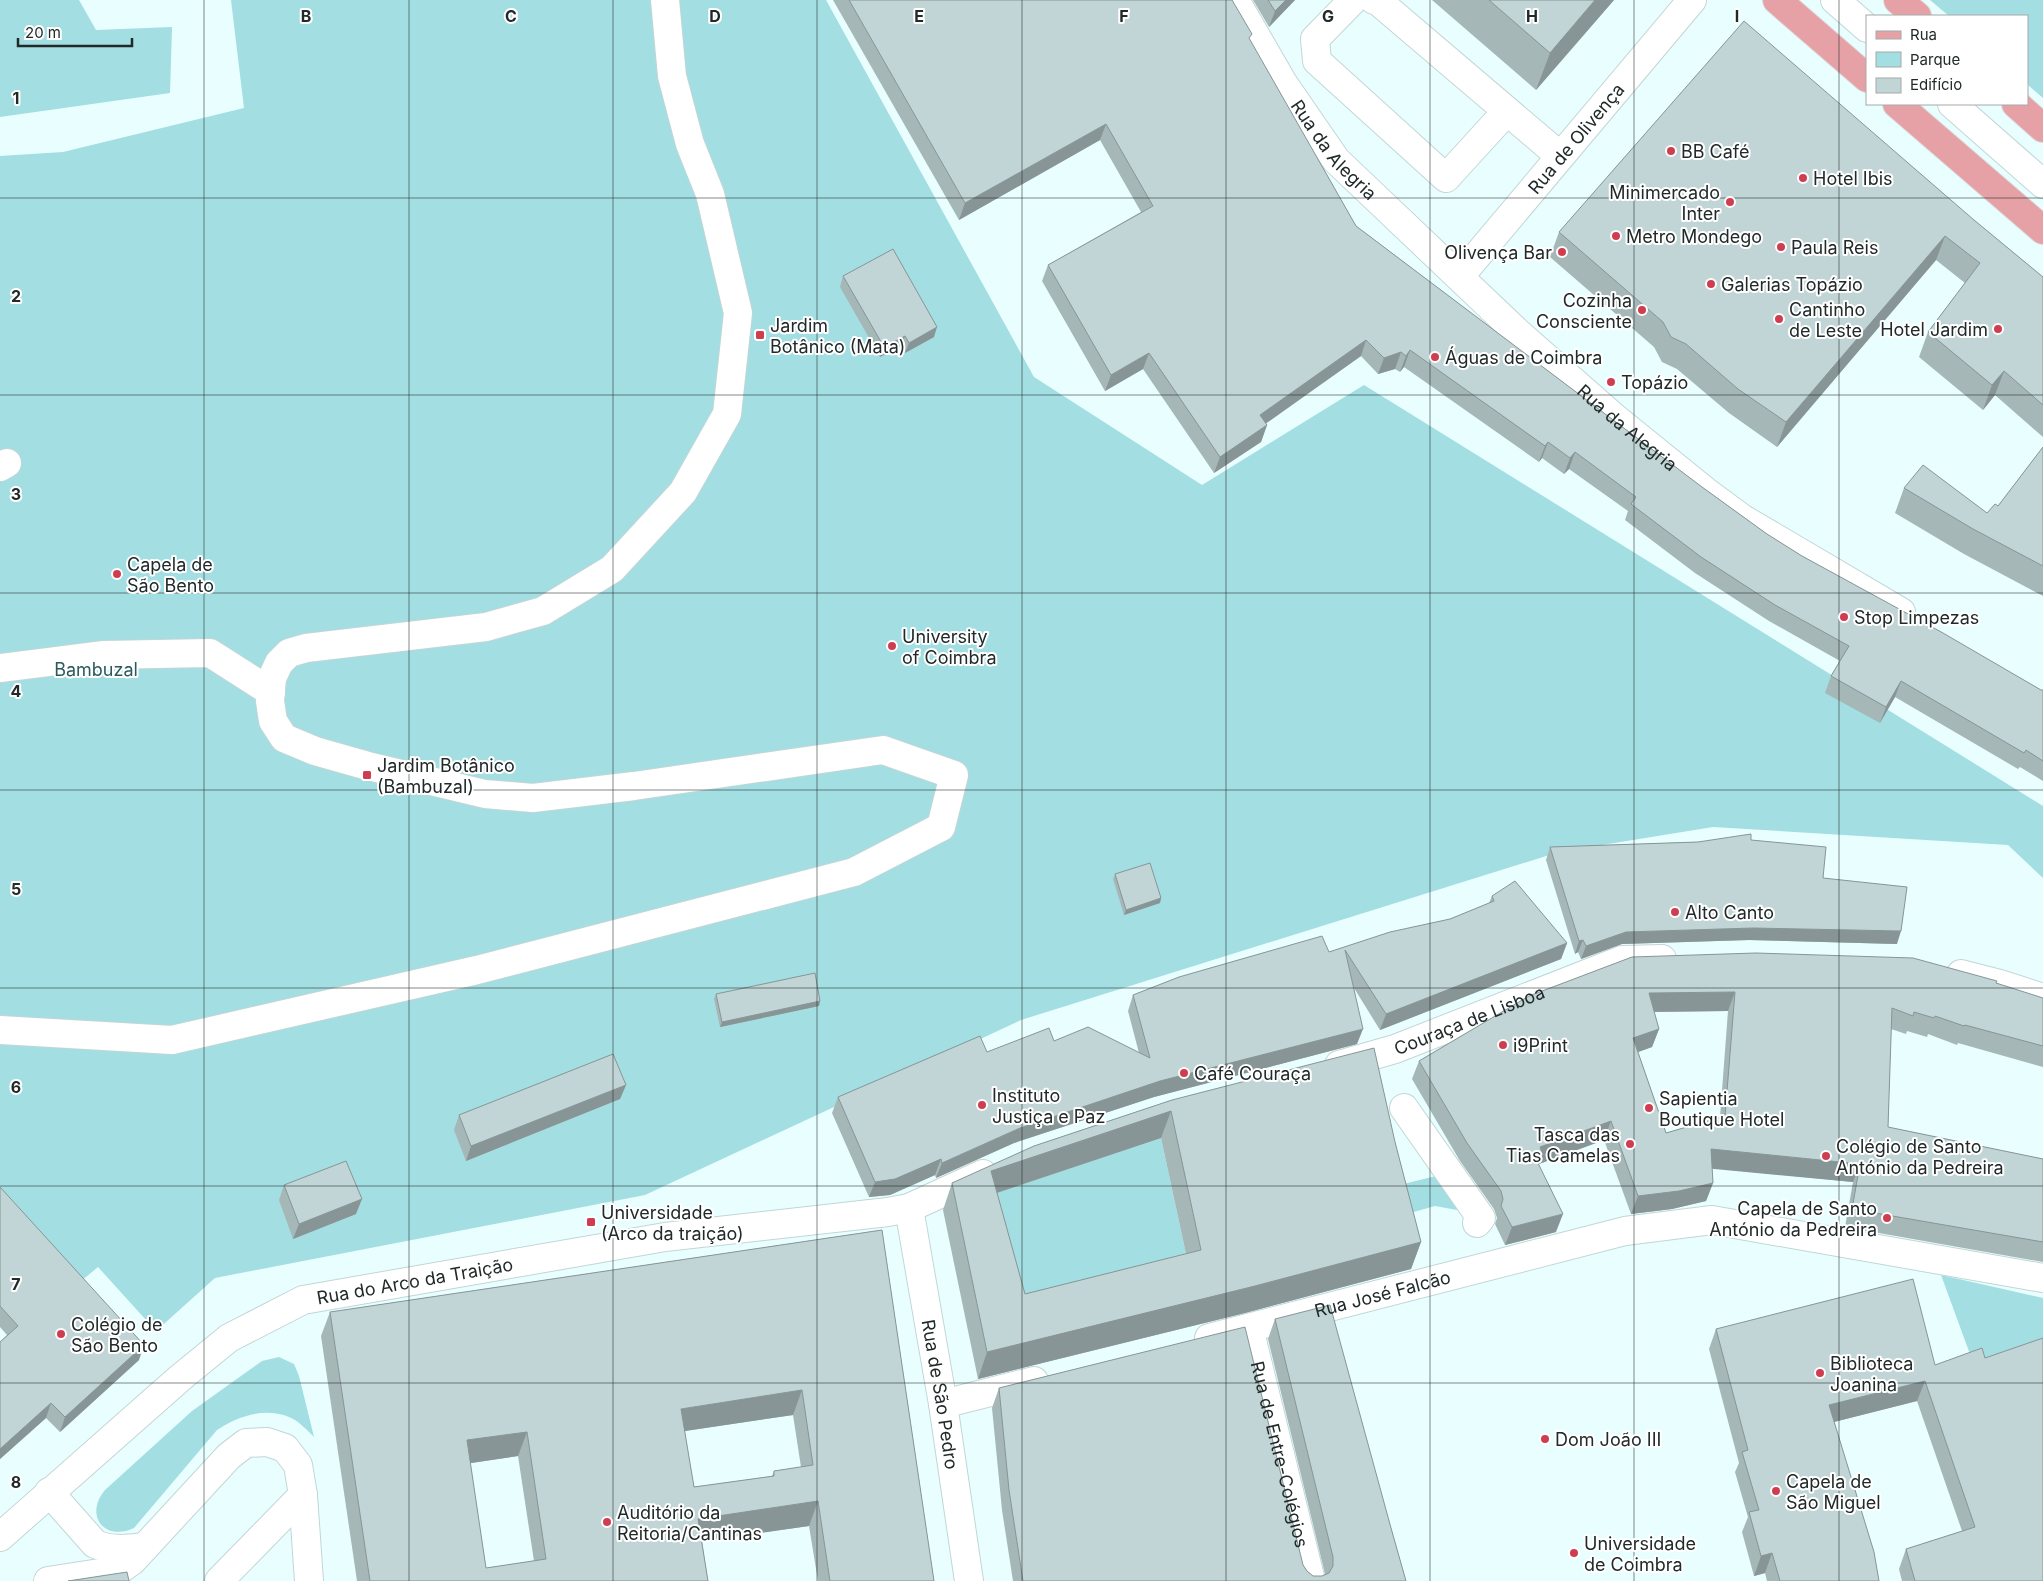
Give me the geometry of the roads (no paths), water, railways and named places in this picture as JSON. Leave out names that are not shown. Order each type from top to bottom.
[{"type":"main road","points":[[1777,0],[1866,77]]},
{"type":"main road","points":[[1898,0],[1915,15]]},
{"type":"main road","points":[[1898,105],[2043,230]]},
{"type":"main road","points":[[2017,105],[2043,128]]},
{"type":"street","points":[[0,1030],[172,1040],[477,970],[854,872],[940,827],[954,775],[883,750],[634,786],[533,798],[485,794],[368,766],[315,751],[284,738],[273,721],[272,678],[279,663],[289,654],[306,648],[486,627],[543,611],[612,569],[683,492],[727,414],[738,314],[710,194],[690,144],[672,76],[665,0]]},
{"type":"street","name":"Rua da Alegria","points":[[1235,0],[1283,83],[1336,160],[1460,276],[1516,332],[1705,492],[1743,519],[1923,624]]},
{"type":"street","points":[[1353,0],[1315,39],[1317,61],[1446,178],[1507,111]]},
{"type":"street","points":[[1374,0],[1378,1],[1560,156]]},
{"type":"street","name":"Rua de Olivença","points":[[1460,276],[1692,0]]},
{"type":"street","points":[[1835,0],[1866,27]]},
{"type":"street","points":[[1283,83],[1317,61]]},
{"type":"street","points":[[1953,105],[2043,184]]},
{"type":"street","points":[[0,668],[104,655],[210,653],[271,692]]},
{"type":"street","name":"Couraça de Lisboa","points":[[1317,1071],[1395,1048],[1622,960],[1690,958]]},
{"type":"street","points":[[1934,967],[2000,984],[2043,998]]},
{"type":"street","points":[[1404,1108],[1481,1218],[1477,1223]]},
{"type":"street","points":[[908,1208],[1002,1166]]},
{"type":"street","name":"Rua de São Pedro","points":[[908,1208],[943,1404],[970,1581]]},
{"type":"street","name":"Rua do Arco da Traição","points":[[0,1537],[49,1492],[229,1338],[303,1300],[665,1237],[773,1226],[908,1208]]},
{"type":"street","name":"Rua José Falcão","points":[[1182,1345],[1626,1231],[1712,1220],[2043,1278]]},
{"type":"street","name":"Rua de Entre-Colégios","points":[[1249,1328],[1311,1581]]},
{"type":"street","points":[[943,1404],[1058,1375]]},
{"type":"street","points":[[48,1581],[119,1570],[132,1562],[228,1456],[246,1443],[267,1442],[285,1448],[298,1465],[303,1495],[310,1581]]},
{"type":"street","points":[[49,1492],[95,1544],[105,1548],[120,1550],[146,1547]]},
{"type":"street","points":[[219,1581],[303,1495]]},
{"type":"place","name":"BB Café","points":[[1671,151]]},
{"type":"place","name":"Hotel Ibis","points":[[1803,178]]},
{"type":"place","name":"Minimercado Inter","points":[[1730,202]]},
{"type":"place","name":"Metro Mondego","points":[[1616,236]]},
{"type":"place","name":"Paula Reis","points":[[1781,247]]},
{"type":"place","name":"Olivença Bar","points":[[1562,252]]},
{"type":"place","name":"Galerias Topázio","points":[[1711,284]]},
{"type":"place","name":"Cozinha Consciente","points":[[1642,310]]},
{"type":"place","name":"Cantinho de Leste","points":[[1779,319]]},
{"type":"place","name":"Hotel Jardim","points":[[1998,329]]},
{"type":"place","name":"Jardim Botânico (Mata)","points":[[760,335]]},
{"type":"place","name":"Águas de Coimbra","points":[[1435,357]]},
{"type":"place","name":"Topázio","points":[[1611,382]]},
{"type":"place","name":"Capela de São Bento","points":[[117,574]]},
{"type":"place","name":"Stop Limpezas","points":[[1844,617]]},
{"type":"place","name":"University of Coimbra","points":[[892,646]]},
{"type":"place","name":"Jardim Botânico (Bambuzal)","points":[[367,775]]},
{"type":"place","name":"Alto Canto","points":[[1675,912]]},
{"type":"place","name":"i9Print","points":[[1503,1045]]},
{"type":"place","name":"Café Couraça","points":[[1184,1073]]},
{"type":"place","name":"Instituto Justiça e Paz","points":[[982,1105]]},
{"type":"place","name":"Sapientia Boutique Hotel","points":[[1649,1108]]},
{"type":"place","name":"Tasca das Tias Camelas","points":[[1630,1144]]},
{"type":"place","name":"Colégio de Santo António da Pedreira","points":[[1826,1156]]},
{"type":"place","name":"Capela de Santo António da Pedreira","points":[[1887,1218]]},
{"type":"place","name":"Universidade (Arco da traição)","points":[[591,1222]]},
{"type":"place","name":"Colégio de São Bento","points":[[61,1334]]},
{"type":"place","name":"Biblioteca Joanina","points":[[1820,1373]]},
{"type":"place","name":"Dom João III","points":[[1545,1439]]},
{"type":"place","name":"Capela de São Miguel","points":[[1776,1491]]},
{"type":"place","name":"Auditório da Reitoria/Cantinas","points":[[607,1522]]},
{"type":"place","name":"Universidade de Coimbra","points":[[1574,1553]]},
{"type":"park label","name":"Bambuzal","points":[[96,669]]}]
